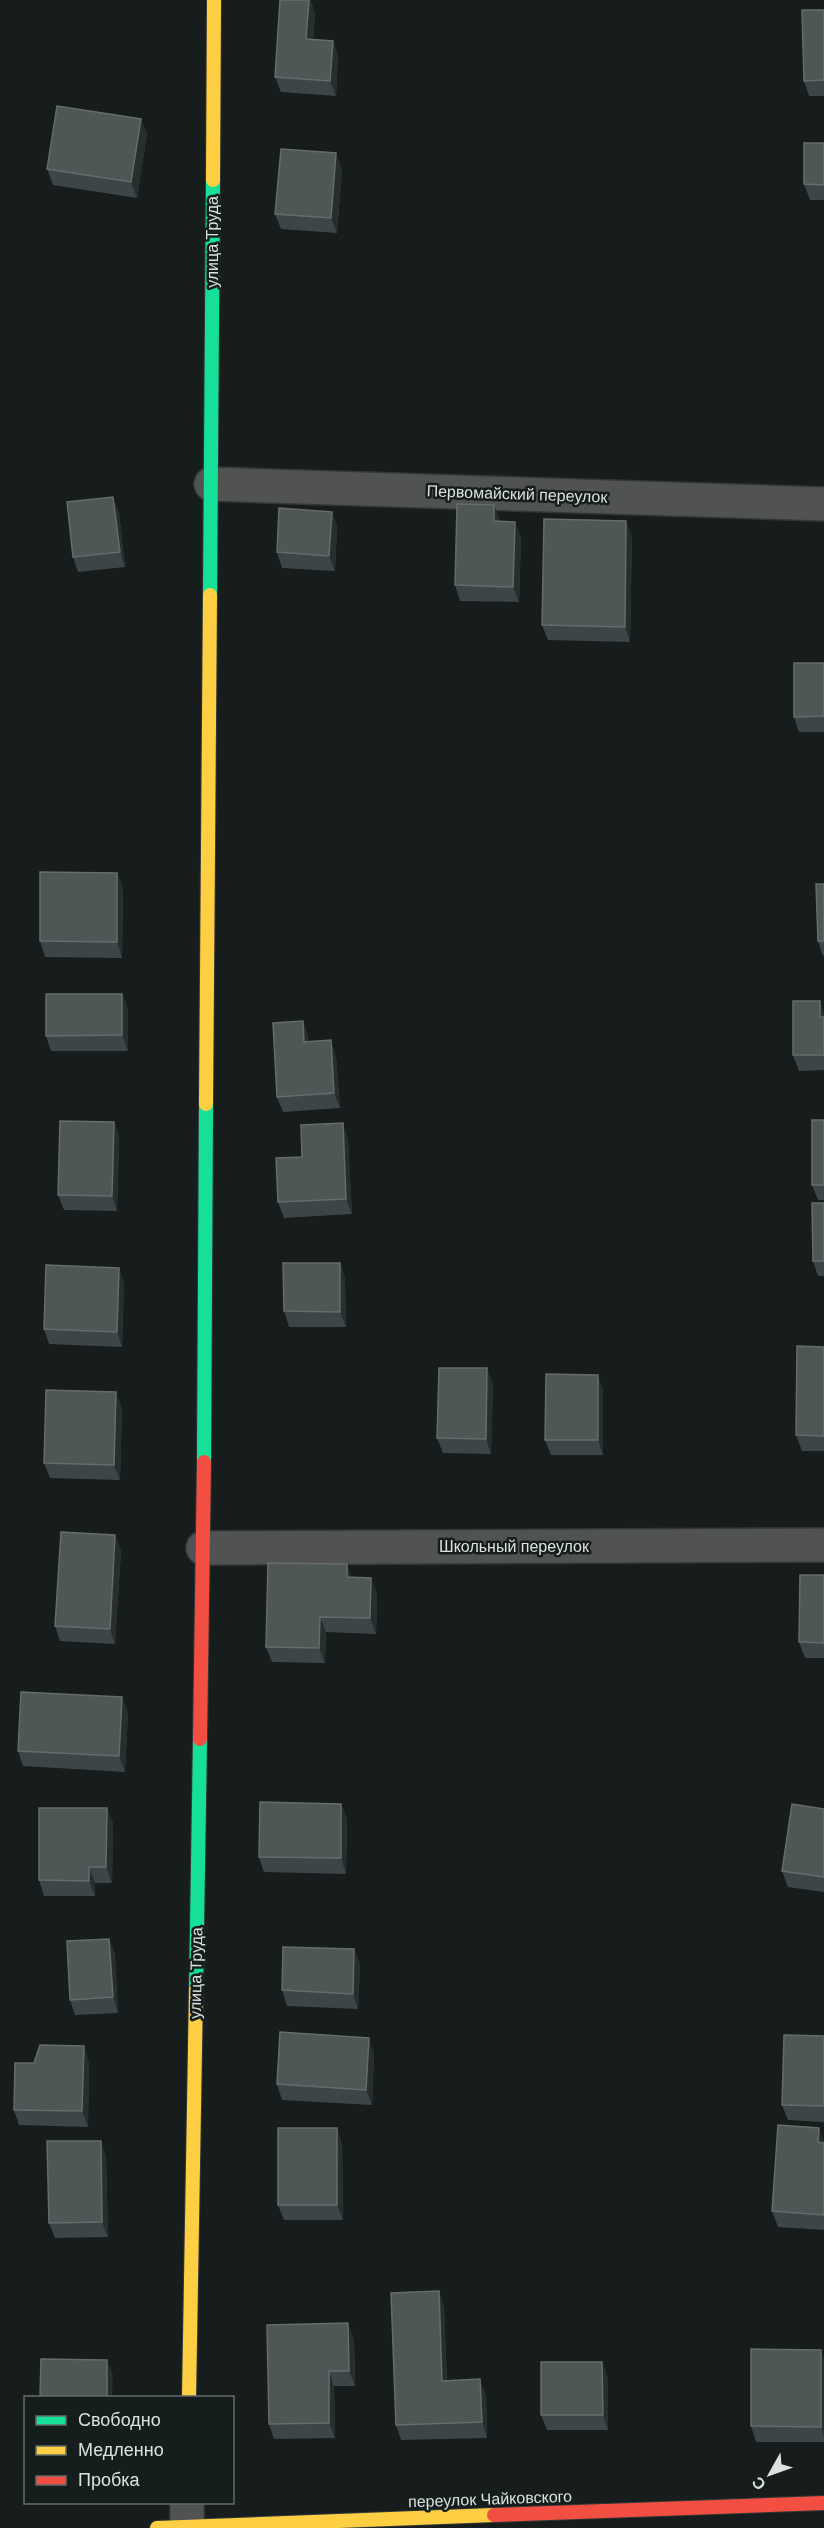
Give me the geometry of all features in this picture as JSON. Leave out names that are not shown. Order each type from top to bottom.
[{"type":"street","name":"улица Труда","points":[[189,2396],[203,1548],[214,0]]},
{"type":"street","name":"Первомайский переулок","points":[[211,484],[824,504]]},
{"type":"street","name":"Школьный переулок","points":[[203,1548],[824,1545]]},
{"type":"street","name":"переулок Чайковского","points":[[180,2521],[824,2503]]},
{"type":"building","points":[[280,0],[309,0],[306,39],[333,41],[330,81],[275,77]]},
{"type":"building","points":[[802,10],[824,10],[824,80],[804,81]]},
{"type":"building","points":[[57,106],[141,119],[131,182],[47,169]]},
{"type":"building","points":[[804,143],[824,143],[824,185],[804,184]]},
{"type":"building","points":[[281,149],[336,153],[331,218],[275,214]]},
{"type":"building","points":[[113,497],[120,552],[73,557],[67,502]]},
{"type":"building","points":[[457,504],[494,505],[494,521],[515,522],[513,587],[455,585]]},
{"type":"building","points":[[279,508],[332,512],[329,556],[277,552]]},
{"type":"building","points":[[544,519],[626,521],[625,627],[542,625]]},
{"type":"building","points":[[794,663],[824,663],[824,716],[794,717]]},
{"type":"building","points":[[40,872],[117,873],[117,942],[40,941]]},
{"type":"building","points":[[816,884],[824,884],[824,941],[818,941]]},
{"type":"building","points":[[46,994],[122,994],[122,1035],[46,1036]]},
{"type":"building","points":[[793,1001],[820,1001],[820,1017],[824,1017],[824,1055],[793,1055]]},
{"type":"building","points":[[303,1021],[304,1042],[331,1040],[334,1093],[277,1097],[273,1023]]},
{"type":"building","points":[[812,1120],[824,1120],[824,1185],[812,1185]]},
{"type":"building","points":[[60,1121],[114,1122],[112,1196],[58,1195]]},
{"type":"building","points":[[343,1123],[346,1199],[278,1202],[276,1158],[302,1157],[301,1125]]},
{"type":"building","points":[[812,1203],[824,1203],[824,1261],[813,1261]]},
{"type":"building","points":[[283,1263],[340,1263],[340,1312],[284,1311]]},
{"type":"building","points":[[46,1265],[119,1268],[117,1332],[44,1329]]},
{"type":"building","points":[[797,1346],[824,1347],[824,1436],[796,1435]]},
{"type":"building","points":[[439,1368],[487,1368],[486,1439],[437,1438]]},
{"type":"building","points":[[546,1374],[598,1375],[598,1440],[545,1440]]},
{"type":"building","points":[[46,1390],[116,1392],[114,1465],[44,1463]]},
{"type":"building","points":[[61,1532],[115,1535],[110,1629],[55,1626]]},
{"type":"building","points":[[268,1563],[347,1564],[347,1577],[371,1578],[370,1618],[320,1617],[319,1648],[266,1647]]},
{"type":"building","points":[[800,1575],[824,1575],[824,1643],[799,1642]]},
{"type":"building","points":[[21,1692],[122,1697],[119,1756],[18,1751]]},
{"type":"building","points":[[260,1802],[341,1804],[341,1858],[259,1857]]},
{"type":"building","points":[[792,1804],[824,1809],[824,1877],[782,1871]]},
{"type":"building","points":[[39,1808],[107,1808],[106,1867],[89,1867],[89,1881],[39,1880]]},
{"type":"building","points":[[109,1939],[113,1997],[70,2000],[67,1941]]},
{"type":"building","points":[[283,1947],[354,1949],[353,1994],[282,1990]]},
{"type":"building","points":[[280,2032],[369,2038],[366,2090],[277,2084]]},
{"type":"building","points":[[784,2035],[824,2036],[824,2106],[782,2105]]},
{"type":"building","points":[[40,2045],[84,2046],[82,2111],[14,2110],[15,2063],[34,2063]]},
{"type":"building","points":[[778,2125],[819,2128],[818,2142],[824,2143],[824,2215],[772,2211]]},
{"type":"building","points":[[278,2128],[337,2128],[337,2205],[278,2205]]},
{"type":"building","points":[[47,2141],[101,2141],[102,2222],[49,2223]]},
{"type":"building","points":[[439,2291],[442,2381],[480,2379],[482,2422],[396,2425],[391,2293]]},
{"type":"building","points":[[348,2323],[349,2371],[329,2371],[329,2423],[269,2424],[267,2325]]},
{"type":"building","points":[[751,2349],[821,2350],[821,2427],[751,2426]]},
{"type":"building","points":[[41,2359],[107,2360],[107,2396],[40,2396]]},
{"type":"building","points":[[541,2362],[602,2362],[603,2415],[541,2415]]},
{"type":"traffic: fast","points":[[210,595],[213,180]]},
{"type":"traffic: fast","points":[[204,1462],[206,1104]]},
{"type":"traffic: fast","points":[[196,1990],[200,1739]]},
{"type":"traffic: slow","points":[[213,180],[214,0]]},
{"type":"traffic: slow","points":[[206,1104],[210,595]]},
{"type":"traffic: slow","points":[[189,2396],[196,1990]]},
{"type":"traffic: slow","points":[[157,2528],[494,2515]]},
{"type":"traffic: jam","points":[[200,1739],[204,1462]]},
{"type":"traffic: jam","points":[[494,2515],[824,2503]]}]
